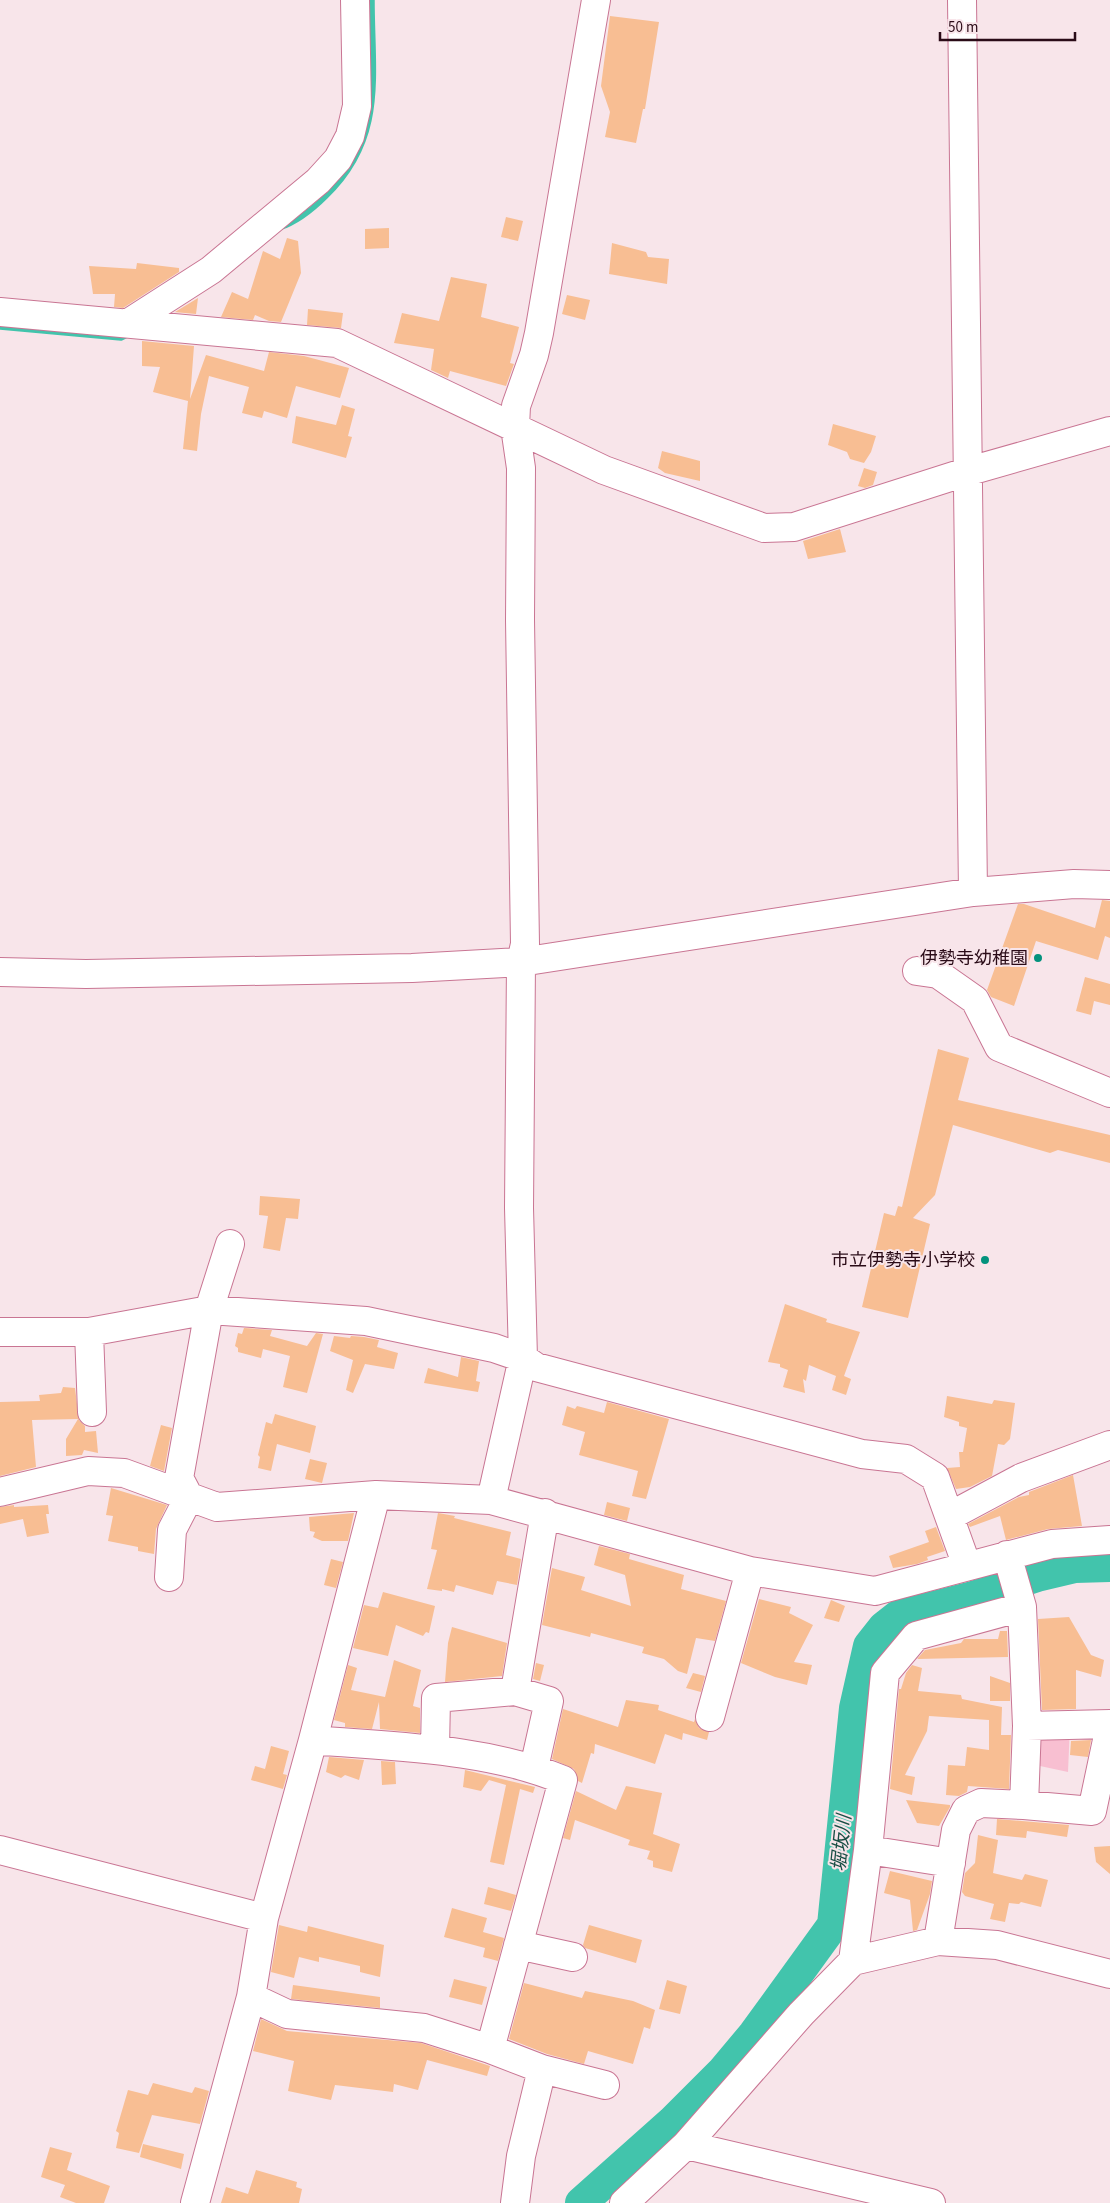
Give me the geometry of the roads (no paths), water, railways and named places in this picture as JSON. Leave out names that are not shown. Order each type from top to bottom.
[{"type":"street","points":[[140,324],[211,270],[318,181],[338,159],[350,136],[357,106],[356,0]]},
{"type":"street","points":[[492,1500],[523,1358],[519,1208],[521,962],[524,944],[520,620],[521,468],[515,427],[516,406],[534,355],[539,333],[596,0]]},
{"type":"street","points":[[962,0],[966,472],[973,892]]},
{"type":"street","points":[[0,312],[337,343],[604,470],[764,528],[794,527],[966,472],[1110,431]]},
{"type":"street","points":[[0,972],[86,974],[412,968],[521,962],[973,892],[1074,884],[1110,885]]},
{"type":"street","points":[[917,971],[938,974],[976,1000],[999,1047],[1110,1093]]},
{"type":"street","points":[[189,1497],[179,1478],[209,1310],[230,1244]]},
{"type":"street","points":[[0,1332],[89,1332],[209,1310],[366,1321],[494,1348],[523,1358],[536,1367],[862,1454],[906,1459],[935,1477],[967,1566]]},
{"type":"street","points":[[89,1332],[92,1412]]},
{"type":"street","points":[[950,1516],[1021,1478],[1110,1445]]},
{"type":"street","points":[[0,1492],[88,1471],[124,1473],[217,1507],[376,1495],[492,1500],[545,1513],[750,1571],[875,1591],[967,1566],[1008,1559],[1052,1544],[1110,1540]]},
{"type":"street","points":[[195,2203],[251,1997],[264,1918],[313,1740],[376,1495]]},
{"type":"street","points":[[169,1577],[172,1530],[189,1497]]},
{"type":"street","points":[[515,1691],[545,1513]]},
{"type":"street","points":[[1008,1559],[1021,1604],[1028,1726],[1024,1805]]},
{"type":"street","points":[[710,1717],[750,1571]]},
{"type":"street","points":[[853,1961],[868,1850],[885,1673],[916,1636],[1021,1604]]},
{"type":"street","points":[[435,1750],[436,1698],[515,1691],[549,1701],[534,1768]]},
{"type":"street","points":[[938,1941],[956,1830],[966,1810],[981,1803],[1092,1811],[1110,1725],[1028,1726]]},
{"type":"street","points":[[313,1740],[435,1750],[534,1768],[563,1780],[490,2049]]},
{"type":"street","points":[[0,1850],[264,1918]]},
{"type":"street","points":[[868,1850],[950,1863]]},
{"type":"street","points":[[624,2203],[686,2145],[801,2014],[853,1961],[938,1941],[996,1945],[1110,1974]]},
{"type":"street","points":[[518,1945],[573,1957]]},
{"type":"street","points":[[251,1997],[287,2014],[424,2028],[490,2049],[542,2069],[605,2085]]},
{"type":"street","points":[[515,2203],[521,2156],[542,2069]]},
{"type":"street","points":[[686,2145],[931,2203]]},
{"type":"waterway","points":[[279,228],[298,219],[321,201],[345,174],[358,152],[367,129],[372,105],[372,0]]},
{"type":"waterway","points":[[0,327],[121,338],[129,334]]},
{"type":"waterway","name":"堀坂川","points":[[581,2203],[672,2122],[723,2071],[754,2034],[833,1925],[855,1708],[869,1646],[884,1627],[898,1616],[973,1597],[1037,1576],[1075,1567],[1110,1566]]},
{"type":"place","name":"伊勢寺幼稚園","points":[[1038,958]]},
{"type":"place","name":"市立伊勢寺小学校","points":[[985,1260]]}]
